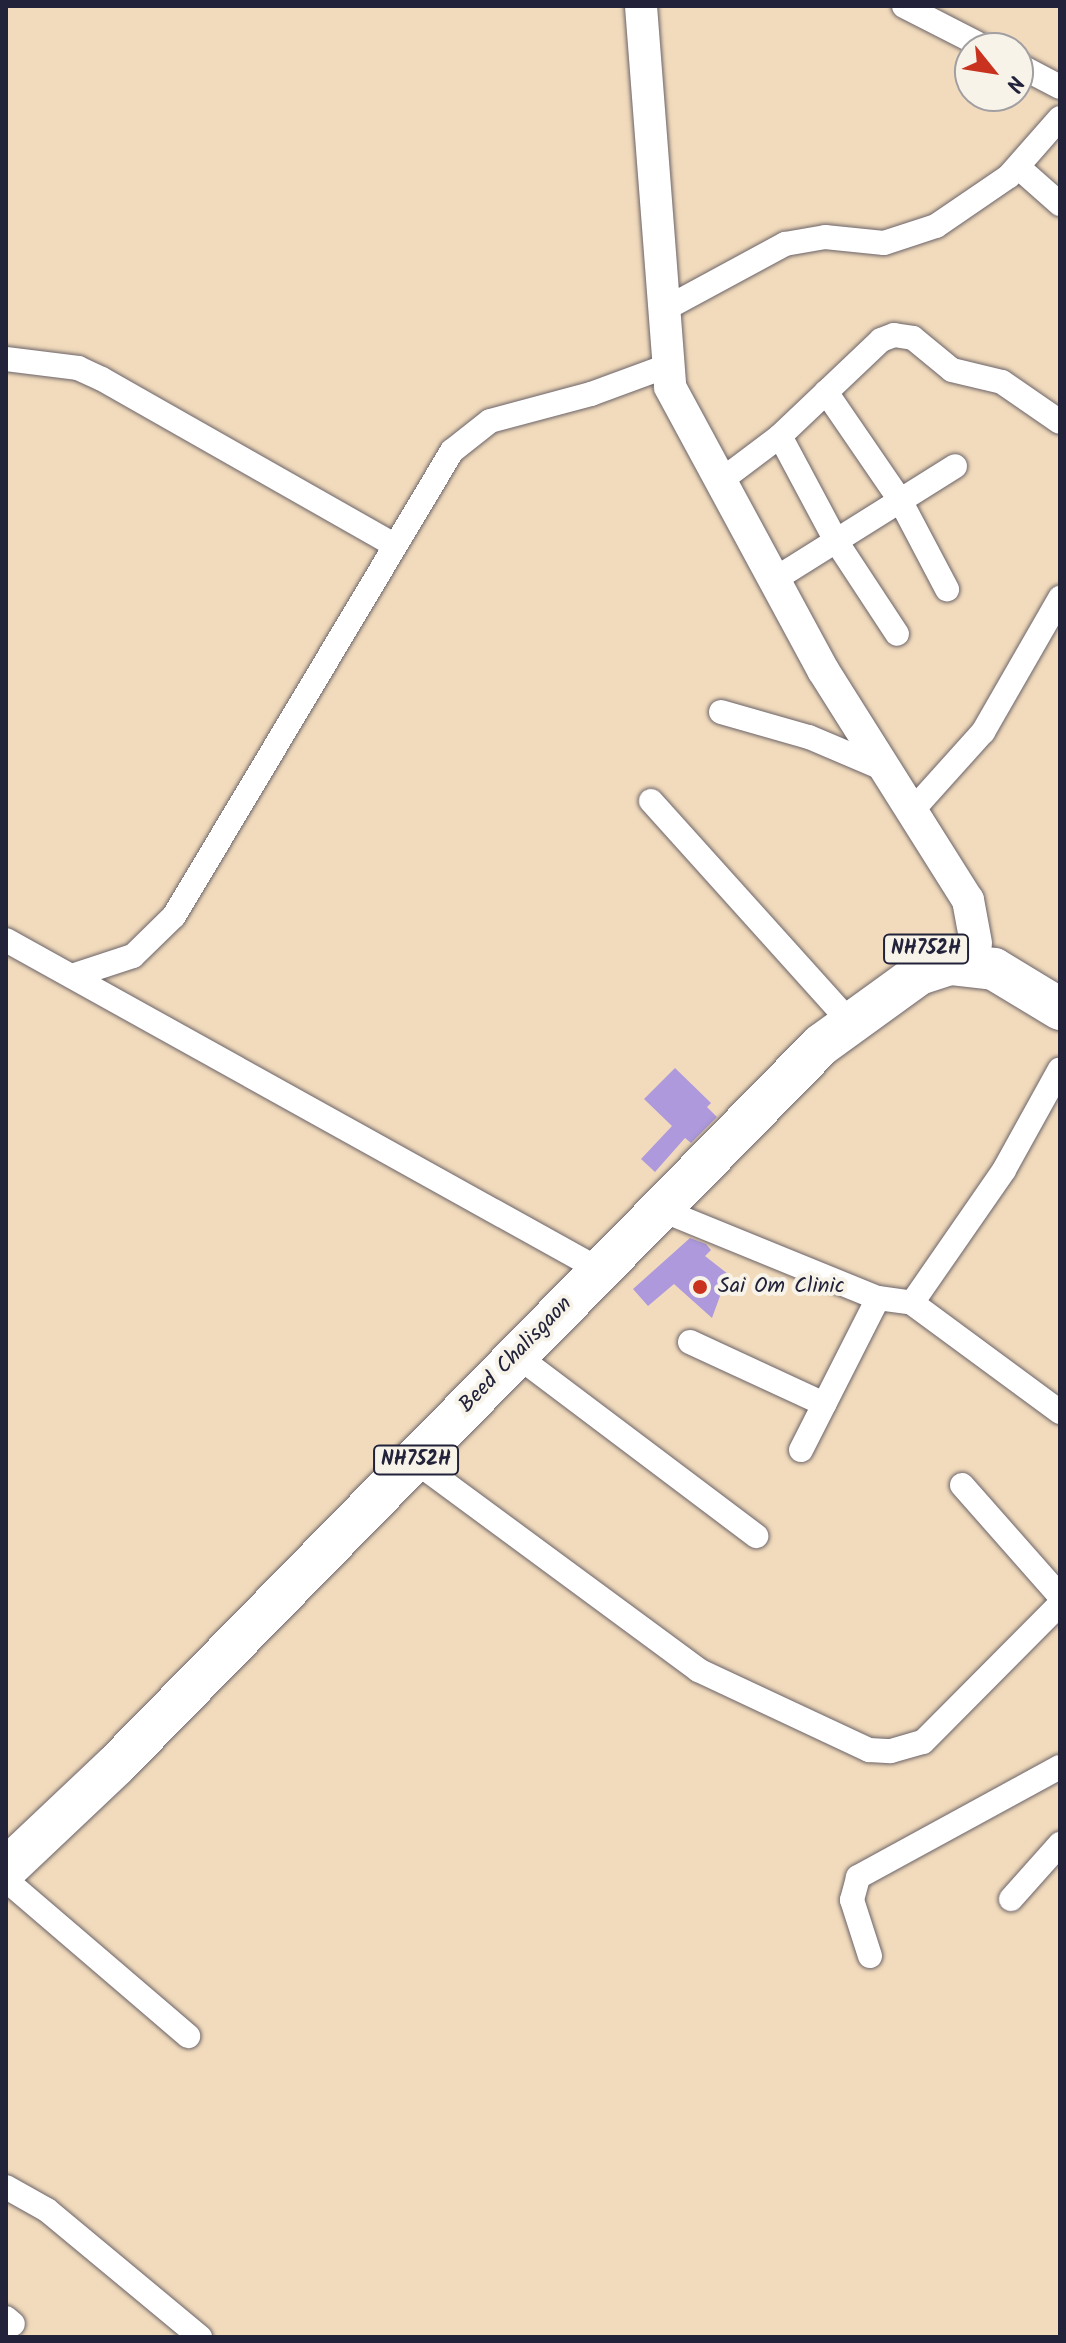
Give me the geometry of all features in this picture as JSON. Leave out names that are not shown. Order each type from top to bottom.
[{"type":"highway","name":"Beed Chalisgaon","points":[[6,1869],[116,1765],[415,1461],[831,1028],[913,955],[943,944],[976,943],[1019,960],[1060,986]]},
{"type":"highway","name":"Beed Chalisgaon","points":[[831,1028],[910,980],[950,964],[994,969],[1060,1009]]},
{"type":"street","points":[[641,6],[659,202],[663,310],[670,387],[772,581],[882,768],[968,900],[976,943]]},
{"type":"street","points":[[904,6],[955,32]]},
{"type":"street","points":[[1034,73],[1060,87]]},
{"type":"street","points":[[663,310],[785,244],[825,237],[884,243],[905,239],[974,202],[1018,167],[1060,118]]},
{"type":"street","points":[[1018,167],[1060,204]]},
{"type":"street","points":[[719,482],[780,436],[881,340],[904,335],[952,370],[1002,382],[1060,422]]},
{"type":"street","points":[[6,359],[78,368],[102,379],[392,544]]},
{"type":"street","points":[[72,976],[133,956],[174,916],[392,544],[452,451],[490,421],[591,394],[667,366]]},
{"type":"street","points":[[826,392],[900,500],[947,589]]},
{"type":"street","points":[[780,436],[836,541],[897,634]]},
{"type":"street","points":[[772,581],[955,466]]},
{"type":"street","points":[[910,813],[983,732],[1060,598]]},
{"type":"street","points":[[721,712],[779,727],[882,768]]},
{"type":"street","points":[[651,801],[831,1028]]},
{"type":"street","points":[[6,940],[598,1269]]},
{"type":"street","points":[[912,1303],[1004,1170],[1060,1069]]},
{"type":"street","points":[[657,1208],[878,1298],[912,1303],[1060,1412]]},
{"type":"street","points":[[801,1450],[878,1298]]},
{"type":"street","points":[[690,1342],[824,1404]]},
{"type":"street","points":[[516,1355],[756,1536]]},
{"type":"street","points":[[415,1461],[698,1670],[869,1750],[891,1751],[923,1742],[1060,1604]]},
{"type":"street","points":[[962,1485],[1060,1596]]},
{"type":"street","points":[[870,1956],[852,1900],[858,1877],[1060,1767]]},
{"type":"street","points":[[1011,1899],[1060,1844]]},
{"type":"street","points":[[6,1880],[188,2036]]},
{"type":"street","points":[[6,2187],[47,2210],[200,2337]]},
{"type":"building","points":[[675,1068],[711,1103],[707,1107],[717,1117],[691,1143],[685,1138],[655,1172],[641,1159],[672,1126],[644,1099]]},
{"type":"building","points":[[690,1238],[706,1244],[711,1250],[705,1256],[728,1274],[712,1318],[674,1284],[648,1306],[633,1289]]},
{"type":"place","name":"Sai Om Clinic","points":[[700,1287]]}]
